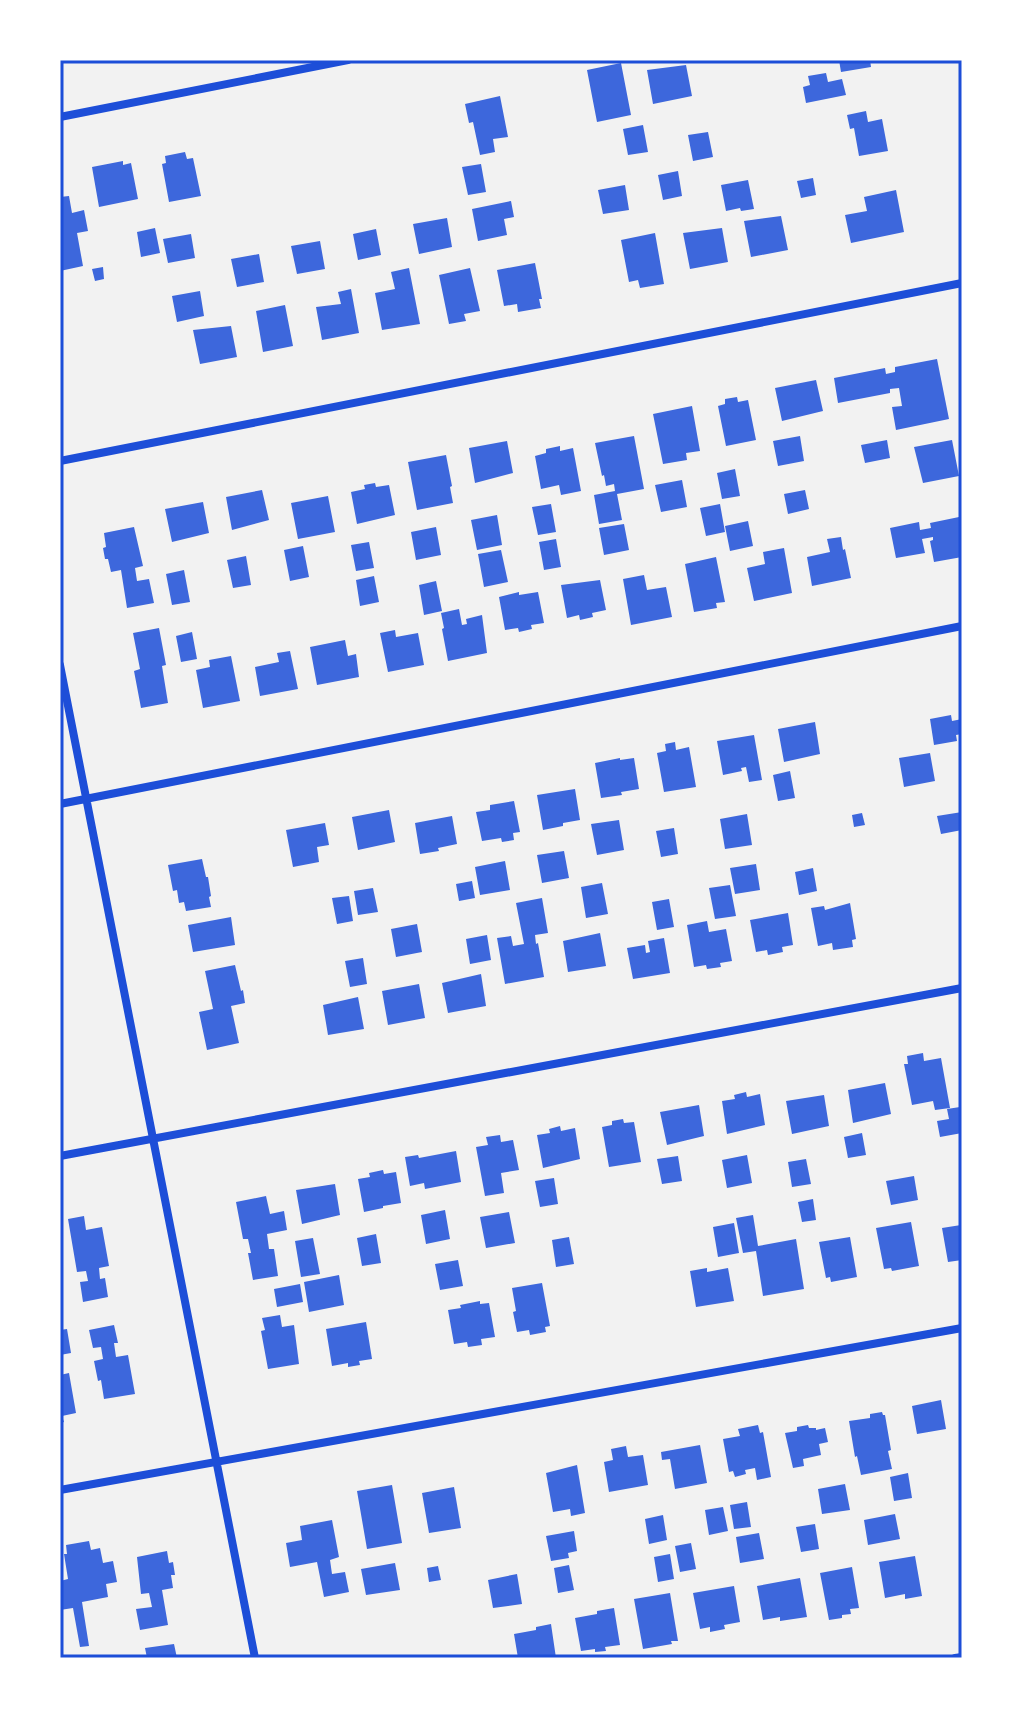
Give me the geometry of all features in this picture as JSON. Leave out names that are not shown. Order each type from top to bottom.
[{"type":"street","points":[[60,117],[348,60]]},
{"type":"street","points":[[60,461],[962,283]]},
{"type":"street","points":[[60,804],[962,626]]},
{"type":"street","points":[[60,665],[255,1658]]},
{"type":"street","points":[[60,1156],[962,988]]},
{"type":"street","points":[[60,1490],[962,1328]]},
{"type":"street","points":[[955,1658],[962,1657]]},
{"type":"building","points":[[839,60],[870,60],[871,67],[841,72]]},
{"type":"building","points":[[621,63],[631,115],[597,122],[587,70]]},
{"type":"building","points":[[686,65],[692,96],[653,104],[647,70]]},
{"type":"building","points":[[826,73],[828,82],[842,79],[846,95],[806,103],[803,87],[810,85],[808,76]]},
{"type":"building","points":[[500,96],[508,137],[493,139],[495,152],[480,155],[473,122],[469,123],[465,104]]},
{"type":"building","points":[[866,111],[868,122],[882,119],[888,151],[859,156],[854,128],[850,129],[847,115]]},
{"type":"building","points":[[643,125],[648,152],[628,155],[623,129]]},
{"type":"building","points":[[708,132],[713,157],[693,161],[688,135]]},
{"type":"building","points":[[185,152],[187,159],[193,158],[201,196],[169,202],[162,164],[166,163],[165,156]]},
{"type":"building","points":[[123,161],[123,165],[131,163],[138,199],[99,207],[92,167]]},
{"type":"building","points":[[481,164],[486,192],[468,195],[462,167]]},
{"type":"building","points":[[678,171],[682,196],[663,200],[658,175]]},
{"type":"building","points":[[813,178],[816,195],[801,198],[797,181]]},
{"type":"building","points":[[748,180],[754,209],[726,211],[721,185]]},
{"type":"building","points":[[625,185],[629,210],[603,214],[598,190]]},
{"type":"building","points":[[896,190],[904,232],[851,243],[845,215],[867,211],[864,197]]},
{"type":"building","points":[[69,196],[72,213],[84,210],[88,231],[77,233],[83,266],[60,271],[60,197]]},
{"type":"building","points":[[511,201],[514,217],[504,219],[507,235],[478,241],[472,209]]},
{"type":"building","points":[[781,216],[788,250],[751,257],[744,221]]},
{"type":"building","points":[[447,218],[452,247],[419,254],[413,224]]},
{"type":"building","points":[[155,228],[160,253],[141,257],[137,232]]},
{"type":"building","points":[[722,228],[728,262],[690,269],[683,233]]},
{"type":"building","points":[[376,229],[381,255],[358,260],[353,234]]},
{"type":"building","points":[[655,233],[664,284],[640,288],[638,280],[629,282],[621,240]]},
{"type":"building","points":[[191,234],[195,258],[168,263],[163,239]]},
{"type":"building","points":[[320,241],[325,269],[297,274],[291,246]]},
{"type":"building","points":[[259,254],[264,282],[237,287],[231,259]]},
{"type":"building","points":[[535,263],[541,308],[518,312],[517,304],[504,306],[497,270]]},
{"type":"building","points":[[103,267],[104,279],[95,281],[92,269]]},
{"type":"building","points":[[409,268],[420,324],[382,330],[375,293],[395,289],[391,272]]},
{"type":"building","points":[[470,268],[480,311],[464,314],[466,321],[449,324],[439,275]]},
{"type":"building","points":[[351,289],[359,333],[322,340],[316,307],[341,304],[338,292]]},
{"type":"building","points":[[200,291],[204,316],[177,322],[172,296]]},
{"type":"building","points":[[285,305],[293,346],[263,352],[256,311]]},
{"type":"building","points":[[231,326],[237,357],[200,364],[193,330]]},
{"type":"building","points":[[937,359],[949,419],[896,430],[892,407],[902,406],[899,388],[890,389],[890,393],[838,403],[834,378],[885,368],[886,374],[895,372],[895,367]]},
{"type":"building","points":[[816,380],[823,411],[782,421],[775,388]]},
{"type":"building","points":[[737,397],[738,402],[748,400],[756,440],[726,446],[718,406],[725,404],[725,399]]},
{"type":"building","points":[[692,406],[700,451],[686,453],[687,460],[663,464],[653,414]]},
{"type":"building","points":[[634,436],[644,489],[617,494],[622,520],[599,524],[594,495],[615,491],[614,484],[606,486],[595,443]]},
{"type":"building","points":[[800,436],[804,461],[778,466],[773,441]]},
{"type":"building","points":[[887,440],[890,458],[865,463],[861,445]]},
{"type":"building","points":[[952,440],[959,476],[923,483],[914,447]]},
{"type":"building","points":[[507,441],[513,473],[475,483],[469,448]]},
{"type":"building","points":[[560,446],[560,451],[573,448],[581,491],[561,495],[559,485],[541,489],[535,456],[546,453],[546,449]]},
{"type":"building","points":[[446,455],[453,503],[417,510],[408,462]]},
{"type":"building","points":[[735,469],[740,496],[722,499],[717,473]]},
{"type":"building","points":[[682,480],[687,507],[661,512],[655,485]]},
{"type":"building","points":[[375,483],[376,487],[389,485],[395,515],[357,524],[351,492]]},
{"type":"building","points":[[262,490],[269,520],[232,530],[226,497]]},
{"type":"building","points":[[805,490],[809,509],[788,514],[784,494]]},
{"type":"building","points":[[328,496],[335,532],[298,539],[291,503]]},
{"type":"building","points":[[203,502],[209,533],[172,542],[165,509]]},
{"type":"building","points":[[551,504],[556,532],[538,535],[532,507]]},
{"type":"building","points":[[720,504],[725,532],[706,536],[700,508]]},
{"type":"building","points":[[497,515],[502,545],[477,550],[471,520]]},
{"type":"building","points":[[959,517],[962,557],[934,562],[930,541],[933,537],[922,539],[925,553],[896,558],[890,528],[919,522],[920,530],[931,528],[930,523]]},
{"type":"building","points":[[748,521],[753,546],[730,551],[725,526]]},
{"type":"building","points":[[624,524],[629,550],[604,555],[599,528]]},
{"type":"building","points":[[134,527],[143,566],[135,568],[137,581],[149,579],[154,603],[127,608],[121,570],[111,572],[108,559],[105,559],[104,533]]},
{"type":"building","points":[[436,527],[441,555],[416,560],[411,532]]},
{"type":"building","points":[[841,537],[851,578],[812,586],[807,557],[830,552],[827,539]]},
{"type":"building","points":[[556,539],[561,567],[544,570],[539,542]]},
{"type":"building","points":[[369,542],[374,568],[356,571],[351,545]]},
{"type":"building","points":[[303,546],[309,577],[290,581],[284,550]]},
{"type":"building","points":[[784,548],[792,593],[754,601],[747,568],[765,564],[763,552]]},
{"type":"building","points":[[501,550],[508,582],[484,587],[478,554]]},
{"type":"building","points":[[246,556],[251,585],[233,588],[227,560]]},
{"type":"building","points":[[716,557],[725,602],[716,603],[717,608],[694,612],[685,564]]},
{"type":"building","points":[[184,570],[190,602],[172,605],[166,574]]},
{"type":"building","points":[[644,575],[647,590],[666,587],[672,617],[631,625],[623,579]]},
{"type":"building","points":[[374,576],[379,602],[360,606],[356,580]]},
{"type":"building","points":[[600,580],[606,610],[580,620],[579,615],[567,618],[561,585]]},
{"type":"building","points":[[436,581],[442,611],[424,615],[419,585]]},
{"type":"building","points":[[519,592],[519,595],[538,592],[544,623],[531,625],[532,629],[519,632],[518,628],[505,630],[499,597]]},
{"type":"building","points":[[459,609],[462,625],[467,624],[466,619],[482,615],[487,653],[448,661],[441,613]]},
{"type":"building","points":[[159,628],[166,665],[162,666],[168,703],[141,708],[134,671],[140,669],[133,633]]},
{"type":"building","points":[[395,630],[396,637],[418,633],[424,665],[388,672],[380,633]]},
{"type":"building","points":[[192,632],[197,659],[181,662],[176,636]]},
{"type":"building","points":[[345,640],[348,656],[356,654],[359,677],[317,685],[310,647]]},
{"type":"building","points":[[290,651],[298,689],[260,696],[255,667],[279,662],[277,653]]},
{"type":"building","points":[[231,656],[240,701],[203,708],[196,670],[210,667],[209,660]]},
{"type":"building","points":[[951,715],[952,721],[962,719],[962,734],[956,735],[957,741],[934,745],[930,719]]},
{"type":"building","points":[[815,722],[820,754],[784,762],[778,729]]},
{"type":"building","points":[[754,735],[762,780],[749,782],[746,767],[741,768],[742,771],[723,775],[717,741]]},
{"type":"building","points":[[675,742],[676,750],[689,747],[696,787],[664,792],[657,753],[666,751],[665,744]]},
{"type":"building","points":[[930,753],[935,781],[904,787],[899,758]]},
{"type":"building","points":[[634,758],[639,789],[601,798],[595,763]]},
{"type":"building","points":[[790,771],[795,798],[778,801],[773,775]]},
{"type":"building","points":[[575,789],[580,820],[543,830],[537,795]]},
{"type":"building","points":[[514,801],[520,832],[513,833],[514,840],[502,842],[501,838],[482,841],[476,812],[490,810],[490,805]]},
{"type":"building","points":[[389,810],[395,842],[358,850],[352,817]]},
{"type":"building","points":[[962,812],[962,830],[941,834],[937,816]]},
{"type":"building","points":[[862,813],[865,825],[854,827],[852,815]]},
{"type":"building","points":[[747,814],[752,845],[725,849],[720,819]]},
{"type":"building","points":[[452,816],[457,844],[420,854],[415,823]]},
{"type":"building","points":[[619,820],[624,850],[597,855],[591,824]]},
{"type":"building","points":[[325,823],[329,845],[317,847],[319,862],[293,867],[286,830]]},
{"type":"building","points":[[674,828],[678,854],[661,857],[656,831]]},
{"type":"building","points":[[564,851],[569,878],[542,883],[537,855]]},
{"type":"building","points":[[202,859],[208,877],[211,907],[186,911],[184,902],[179,903],[177,890],[173,891],[168,865]]},
{"type":"building","points":[[505,861],[510,890],[480,895],[475,867]]},
{"type":"building","points":[[756,864],[760,890],[735,894],[730,868]]},
{"type":"building","points":[[813,868],[817,891],[799,895],[795,872]]},
{"type":"building","points":[[472,881],[475,898],[459,901],[456,884]]},
{"type":"building","points":[[602,883],[608,914],[586,918],[581,887]]},
{"type":"building","points":[[730,885],[736,916],[715,919],[709,888]]},
{"type":"building","points":[[373,888],[378,912],[358,915],[354,891]]},
{"type":"building","points":[[349,896],[353,921],[337,924],[332,898]]},
{"type":"building","points":[[542,898],[548,933],[535,935],[544,977],[505,984],[497,938],[511,936],[513,946],[524,944],[516,903]]},
{"type":"building","points":[[669,899],[674,927],[657,930],[652,902]]},
{"type":"building","points":[[850,903],[856,939],[852,940],[853,947],[833,950],[832,943],[818,946],[811,908],[824,906],[825,910]]},
{"type":"building","points":[[788,913],[793,945],[782,947],[783,952],[768,955],[767,950],[756,952],[750,920]]},
{"type":"building","points":[[231,917],[235,945],[193,952],[188,925]]},
{"type":"building","points":[[707,921],[709,932],[726,929],[732,961],[720,963],[721,967],[694,967],[687,925]]},
{"type":"building","points":[[417,924],[422,952],[396,957],[391,929]]},
{"type":"building","points":[[600,933],[606,966],[568,972],[563,941]]},
{"type":"building","points":[[487,935],[491,960],[470,964],[466,939]]},
{"type":"building","points":[[664,938],[670,973],[633,979],[627,948],[645,945],[646,953],[650,952],[648,941]]},
{"type":"building","points":[[363,958],[367,984],[350,987],[345,961]]},
{"type":"building","points":[[235,965],[245,1003],[231,1006],[239,1043],[207,1050],[199,1012],[213,1009],[205,971]]},
{"type":"building","points":[[481,974],[486,1006],[448,1013],[442,983]]},
{"type":"building","points":[[419,984],[425,1018],[388,1025],[382,991]]},
{"type":"building","points":[[358,997],[364,1029],[328,1035],[323,1005]]},
{"type":"building","points":[[923,1053],[924,1061],[941,1058],[950,1108],[935,1110],[933,1101],[912,1105],[904,1064],[908,1064],[907,1056]]},
{"type":"building","points":[[885,1083],[891,1114],[853,1123],[848,1090]]},
{"type":"building","points":[[746,1092],[747,1097],[760,1094],[765,1125],[727,1134],[722,1101],[735,1099],[734,1095]]},
{"type":"building","points":[[824,1095],[829,1126],[792,1134],[786,1101]]},
{"type":"building","points":[[699,1105],[704,1136],[667,1145],[660,1112]]},
{"type":"building","points":[[960,1107],[962,1133],[940,1137],[937,1121],[949,1119],[947,1109]]},
{"type":"building","points":[[623,1119],[624,1123],[634,1122],[641,1162],[609,1167],[602,1127]]},
{"type":"building","points":[[560,1126],[561,1131],[575,1128],[580,1159],[543,1168],[537,1135],[550,1133],[549,1129]]},
{"type":"building","points":[[862,1133],[866,1155],[848,1158],[844,1137]]},
{"type":"building","points":[[500,1135],[501,1142],[513,1140],[519,1170],[501,1173],[504,1193],[485,1196],[476,1147],[488,1145],[486,1137]]},
{"type":"building","points":[[456,1151],[461,1182],[425,1189],[424,1183],[410,1186],[405,1157],[418,1155],[419,1158]]},
{"type":"building","points":[[747,1155],[752,1183],[727,1188],[722,1160]]},
{"type":"building","points":[[678,1156],[682,1181],[662,1184],[657,1159]]},
{"type":"building","points":[[806,1159],[811,1184],[792,1187],[788,1162]]},
{"type":"building","points":[[383,1170],[384,1174],[396,1172],[401,1203],[364,1212],[358,1179]]},
{"type":"building","points":[[914,1176],[918,1200],[891,1205],[886,1181]]},
{"type":"building","points":[[554,1178],[558,1204],[540,1207],[535,1181]]},
{"type":"building","points":[[335,1184],[340,1215],[302,1224],[296,1190]]},
{"type":"building","points":[[266,1196],[270,1214],[284,1211],[287,1230],[267,1234],[269,1249],[274,1249],[278,1276],[253,1280],[248,1239],[243,1239],[236,1202]]},
{"type":"building","points":[[813,1199],[816,1220],[802,1222],[798,1202]]},
{"type":"building","points":[[445,1210],[450,1239],[426,1244],[421,1215]]},
{"type":"building","points":[[509,1212],[515,1243],[486,1248],[480,1217]]},
{"type":"building","points":[[753,1215],[758,1246],[796,1239],[804,1289],[763,1296],[756,1251],[743,1253],[736,1218]]},
{"type":"building","points":[[84,1216],[86,1230],[102,1227],[109,1266],[99,1268],[100,1279],[105,1278],[108,1297],[83,1302],[80,1282],[88,1281],[86,1271],[77,1272],[68,1219]]},
{"type":"building","points":[[911,1222],[919,1266],[892,1271],[891,1268],[884,1269],[876,1228]]},
{"type":"building","points":[[734,1223],[739,1253],[718,1257],[713,1227]]},
{"type":"building","points":[[961,1225],[962,1260],[948,1262],[942,1228]]},
{"type":"building","points":[[376,1234],[381,1263],[362,1266],[357,1238]]},
{"type":"building","points":[[569,1237],[574,1264],[556,1267],[552,1240]]},
{"type":"building","points":[[850,1237],[857,1277],[831,1282],[830,1277],[826,1278],[819,1242]]},
{"type":"building","points":[[313,1238],[320,1274],[301,1277],[295,1241]]},
{"type":"building","points":[[458,1260],[463,1286],[440,1290],[435,1264]]},
{"type":"building","points":[[707,1268],[707,1272],[728,1268],[734,1301],[696,1307],[690,1271]]},
{"type":"building","points":[[339,1275],[344,1305],[309,1312],[304,1282]]},
{"type":"building","points":[[542,1283],[550,1326],[545,1327],[546,1332],[530,1335],[529,1330],[517,1332],[512,1288]]},
{"type":"building","points":[[300,1284],[303,1302],[277,1307],[274,1289]]},
{"type":"building","points":[[480,1301],[480,1304],[489,1303],[495,1337],[481,1339],[482,1345],[468,1347],[467,1342],[454,1344],[448,1310]]},
{"type":"building","points":[[280,1315],[282,1327],[294,1325],[299,1364],[268,1369],[261,1331],[265,1330],[262,1318]]},
{"type":"building","points":[[366,1322],[372,1359],[359,1361],[360,1365],[348,1367],[348,1363],[332,1366],[326,1329]]},
{"type":"building","points":[[114,1325],[118,1343],[114,1343],[116,1357],[128,1355],[135,1394],[104,1399],[94,1361],[103,1359],[101,1347],[93,1348],[89,1330]]},
{"type":"building","points":[[67,1329],[71,1353],[60,1355],[60,1330]]},
{"type":"building","points":[[69,1373],[76,1413],[62,1416],[64,1422],[60,1423],[60,1375]]},
{"type":"building","points":[[941,1400],[946,1429],[917,1434],[912,1406]]},
{"type":"building","points":[[882,1412],[885,1415],[892,1469],[861,1475],[849,1421],[870,1418],[870,1414]]},
{"type":"building","points":[[758,1425],[760,1433],[763,1432],[771,1477],[757,1480],[755,1468],[735,1477],[733,1471],[729,1472],[723,1439],[740,1436],[738,1429]]},
{"type":"building","points":[[808,1425],[816,1430],[825,1428],[828,1442],[819,1444],[821,1455],[803,1459],[804,1466],[793,1468],[785,1433]]},
{"type":"building","points":[[700,1445],[707,1483],[675,1489],[670,1459],[662,1460],[661,1452]]},
{"type":"building","points":[[626,1446],[628,1457],[643,1455],[648,1485],[609,1492],[604,1462],[613,1460],[611,1449]]},
{"type":"building","points":[[577,1465],[585,1513],[571,1516],[570,1509],[553,1512],[546,1473]]},
{"type":"building","points":[[908,1473],[912,1498],[894,1501],[890,1477]]},
{"type":"building","points":[[845,1484],[850,1510],[822,1514],[818,1489]]},
{"type":"building","points":[[392,1485],[402,1543],[367,1549],[357,1491]]},
{"type":"building","points":[[454,1487],[461,1528],[429,1533],[422,1493]]},
{"type":"building","points":[[747,1502],[751,1527],[734,1529],[730,1505]]},
{"type":"building","points":[[723,1507],[728,1531],[709,1535],[705,1510]]},
{"type":"building","points":[[895,1514],[900,1539],[868,1545],[864,1520]]},
{"type":"building","points":[[663,1515],[667,1540],[649,1544],[645,1519]]},
{"type":"building","points":[[332,1520],[339,1557],[330,1560],[332,1574],[345,1572],[349,1592],[324,1597],[317,1562],[290,1567],[286,1543],[302,1540],[300,1526]]},
{"type":"building","points":[[815,1524],[819,1549],[801,1552],[796,1527]]},
{"type":"building","points":[[574,1531],[577,1551],[568,1553],[569,1558],[551,1561],[546,1536]]},
{"type":"building","points":[[759,1533],[764,1559],[740,1563],[736,1537]]},
{"type":"building","points":[[89,1541],[91,1550],[100,1548],[103,1563],[113,1561],[117,1582],[106,1584],[108,1597],[82,1602],[89,1646],[80,1647],[73,1608],[60,1610],[60,1581],[68,1579],[64,1554],[67,1554],[66,1545]]},
{"type":"building","points":[[691,1543],[696,1569],[680,1572],[675,1546]]},
{"type":"building","points":[[167,1551],[175,1575],[171,1575],[173,1588],[162,1590],[168,1625],[140,1630],[136,1609],[152,1607],[149,1593],[141,1594],[137,1557]]},
{"type":"building","points":[[670,1554],[674,1579],[658,1582],[654,1557]]},
{"type":"building","points":[[915,1556],[922,1596],[905,1599],[905,1594],[885,1598],[879,1562]]},
{"type":"building","points":[[395,1563],[400,1590],[366,1595],[361,1569]]},
{"type":"building","points":[[569,1565],[574,1590],[558,1593],[554,1568]]},
{"type":"building","points":[[438,1566],[441,1580],[429,1582],[427,1568]]},
{"type":"building","points":[[852,1567],[859,1608],[850,1609],[851,1614],[842,1615],[842,1618],[829,1620],[820,1573]]},
{"type":"building","points":[[517,1574],[522,1604],[493,1608],[488,1580]]},
{"type":"building","points":[[800,1578],[807,1617],[763,1620],[757,1586]]},
{"type":"building","points":[[734,1586],[740,1622],[710,1632],[710,1627],[700,1629],[693,1593]]},
{"type":"building","points":[[670,1593],[678,1641],[643,1649],[634,1599]]},
{"type":"building","points":[[614,1608],[620,1645],[605,1647],[606,1651],[581,1651],[575,1618]]},
{"type":"building","points":[[551,1624],[556,1658],[518,1658],[514,1634]]},
{"type":"building","points":[[174,1644],[177,1658],[147,1658],[145,1648]]}]
